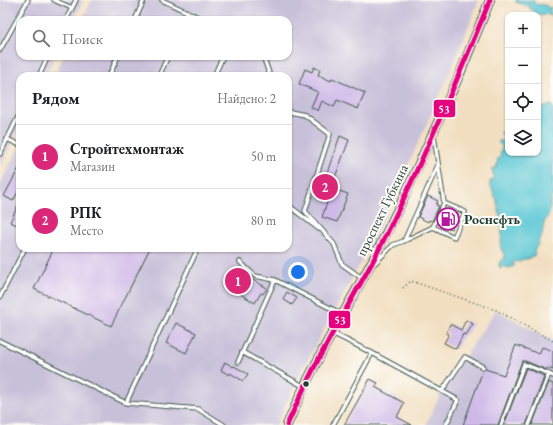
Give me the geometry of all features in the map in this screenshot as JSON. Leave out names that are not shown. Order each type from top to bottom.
[{"type":"street","name":"проспект Губкина","points":[[287,425],[304,387],[332,333],[363,279],[402,201],[459,76],[490,0]]},
{"type":"lane","points":[[19,16],[28,0]]},
{"type":"lane","points":[[54,0],[72,8]]},
{"type":"lane","points":[[68,16],[76,0]]},
{"type":"lane","points":[[137,16],[144,0]]},
{"type":"lane","points":[[162,0],[196,16]]},
{"type":"lane","points":[[186,16],[188,12]]},
{"type":"lane","points":[[0,50],[16,21]]},
{"type":"lane","points":[[40,72],[46,60]]},
{"type":"lane","points":[[111,72],[116,60]]},
{"type":"lane","points":[[161,72],[166,60]]},
{"type":"lane","points":[[216,72],[220,60]]},
{"type":"lane","points":[[264,60],[269,72]]},
{"type":"lane","points":[[292,112],[305,115],[330,134],[305,211],[334,244],[342,264],[363,279]]},
{"type":"lane","points":[[0,154],[16,121]]},
{"type":"lane","points":[[368,269],[393,244],[404,241],[433,227],[444,203],[434,131]]},
{"type":"lane","points":[[7,139],[16,143]]},
{"type":"lane","points":[[404,241],[438,164]]},
{"type":"lane","points":[[433,227],[454,237],[465,212],[444,203]]},
{"type":"lane","points":[[292,208],[329,237]]},
{"type":"lane","points":[[0,297],[23,252]]},
{"type":"lane","points":[[126,403],[196,252]]},
{"type":"lane","points":[[240,262],[255,276],[276,280],[343,314]]},
{"type":"lane","points":[[238,362],[276,280]]},
{"type":"lane","points":[[332,333],[458,400],[446,425]]},
{"type":"lane","points":[[0,341],[126,403],[198,409],[224,425]]},
{"type":"lane","points":[[242,352],[304,387]]},
{"type":"lane","points":[[333,425],[372,354]]},
{"type":"lane","points":[[442,391],[466,356],[483,367]]},
{"type":"lane","points":[[501,425],[524,364],[553,376]]},
{"type":"lane","points":[[529,425],[548,374]]},
{"type":"path","points":[[403,288],[411,281],[496,310],[553,341]]},
{"type":"shaded area","points":[[0,0],[83,0],[75,16],[16,16],[16,60],[53,60],[47,72],[16,72],[16,134],[0,166]]},
{"type":"shaded area","points":[[92,0],[479,0],[450,72],[394,197],[365,255],[296,382],[276,425],[0,425],[0,185],[16,153],[16,252],[292,252],[292,72],[56,72],[62,60],[292,60],[292,16],[84,16]]},
{"type":"shaded area","points":[[496,310],[553,341],[553,425],[426,425],[442,391]]},
{"type":"water","points":[[534,0],[532,1],[537,5],[542,4],[549,8],[552,7],[550,9],[552,16],[547,14],[541,15],[541,12],[534,12],[534,10],[531,10],[529,5],[525,6],[515,1]]},
{"type":"water","points":[[551,105],[553,108],[553,196],[551,197],[551,202],[549,203],[551,205],[550,212],[544,223],[542,235],[538,242],[539,245],[537,245],[534,252],[535,255],[521,260],[519,263],[517,261],[512,263],[515,265],[512,267],[507,268],[505,265],[500,269],[500,261],[502,261],[505,256],[501,249],[502,227],[496,197],[494,196],[489,185],[491,184],[489,182],[491,180],[492,181],[494,176],[492,169],[496,168],[501,149],[503,148],[498,142],[503,141],[504,134],[502,135],[501,132],[505,131],[505,156],[541,156],[541,108]]},
{"type":"building","points":[[314,67],[320,70],[318,75],[331,81],[332,78],[365,93],[358,109],[337,100],[334,107],[322,101],[318,111],[311,107],[318,92],[299,84],[305,69],[312,72]]},
{"type":"building","points":[[340,136],[349,140],[331,188],[348,194],[337,222],[322,217],[329,197],[315,192],[320,179],[324,181]]},
{"type":"building","points":[[16,174],[16,195],[13,201],[4,196]]},
{"type":"building","points":[[428,196],[438,201],[436,205],[439,206],[432,221],[429,220],[428,222],[418,217]]},
{"type":"building","points":[[16,209],[16,225],[10,222]]},
{"type":"building","name":"Роснефть","points":[[445,209],[458,214],[451,229],[438,224]]},
{"type":"building","points":[[52,252],[148,252],[111,326],[34,289]]},
{"type":"building","points":[[236,270],[267,288],[263,294],[261,293],[255,303],[228,284]]},
{"type":"building","points":[[287,292],[297,298],[292,305],[283,299]]},
{"type":"building","points":[[466,320],[473,324],[466,335],[463,334],[456,349],[444,343],[449,334],[446,333],[450,324],[461,330]]},
{"type":"building","points":[[176,323],[196,333],[186,353],[166,343]]},
{"type":"building","points":[[516,345],[539,354],[542,347],[553,351],[553,370],[547,368],[547,370],[522,361],[498,425],[463,425],[483,370],[485,369],[504,375]]},
{"type":"building","points":[[225,362],[248,374],[243,381],[230,373],[229,375],[221,370]]},
{"type":"building","points":[[526,368],[544,376],[526,425],[504,425]]},
{"type":"building","points":[[370,379],[378,383],[375,387],[404,403],[397,417],[412,425],[344,425]]},
{"type":"building","points":[[549,382],[553,384],[553,425],[532,425]]},
{"type":"transit line","name":"53","points":[[287,425],[314,368],[374,259],[405,195],[449,98],[490,0]]},
{"type":"place","name":"РПК","points":[[325,187]]},
{"type":"place","name":"Роснефть","points":[[448,219]]},
{"type":"place","name":"Стройтехмонтаж","points":[[238,281]]}]
